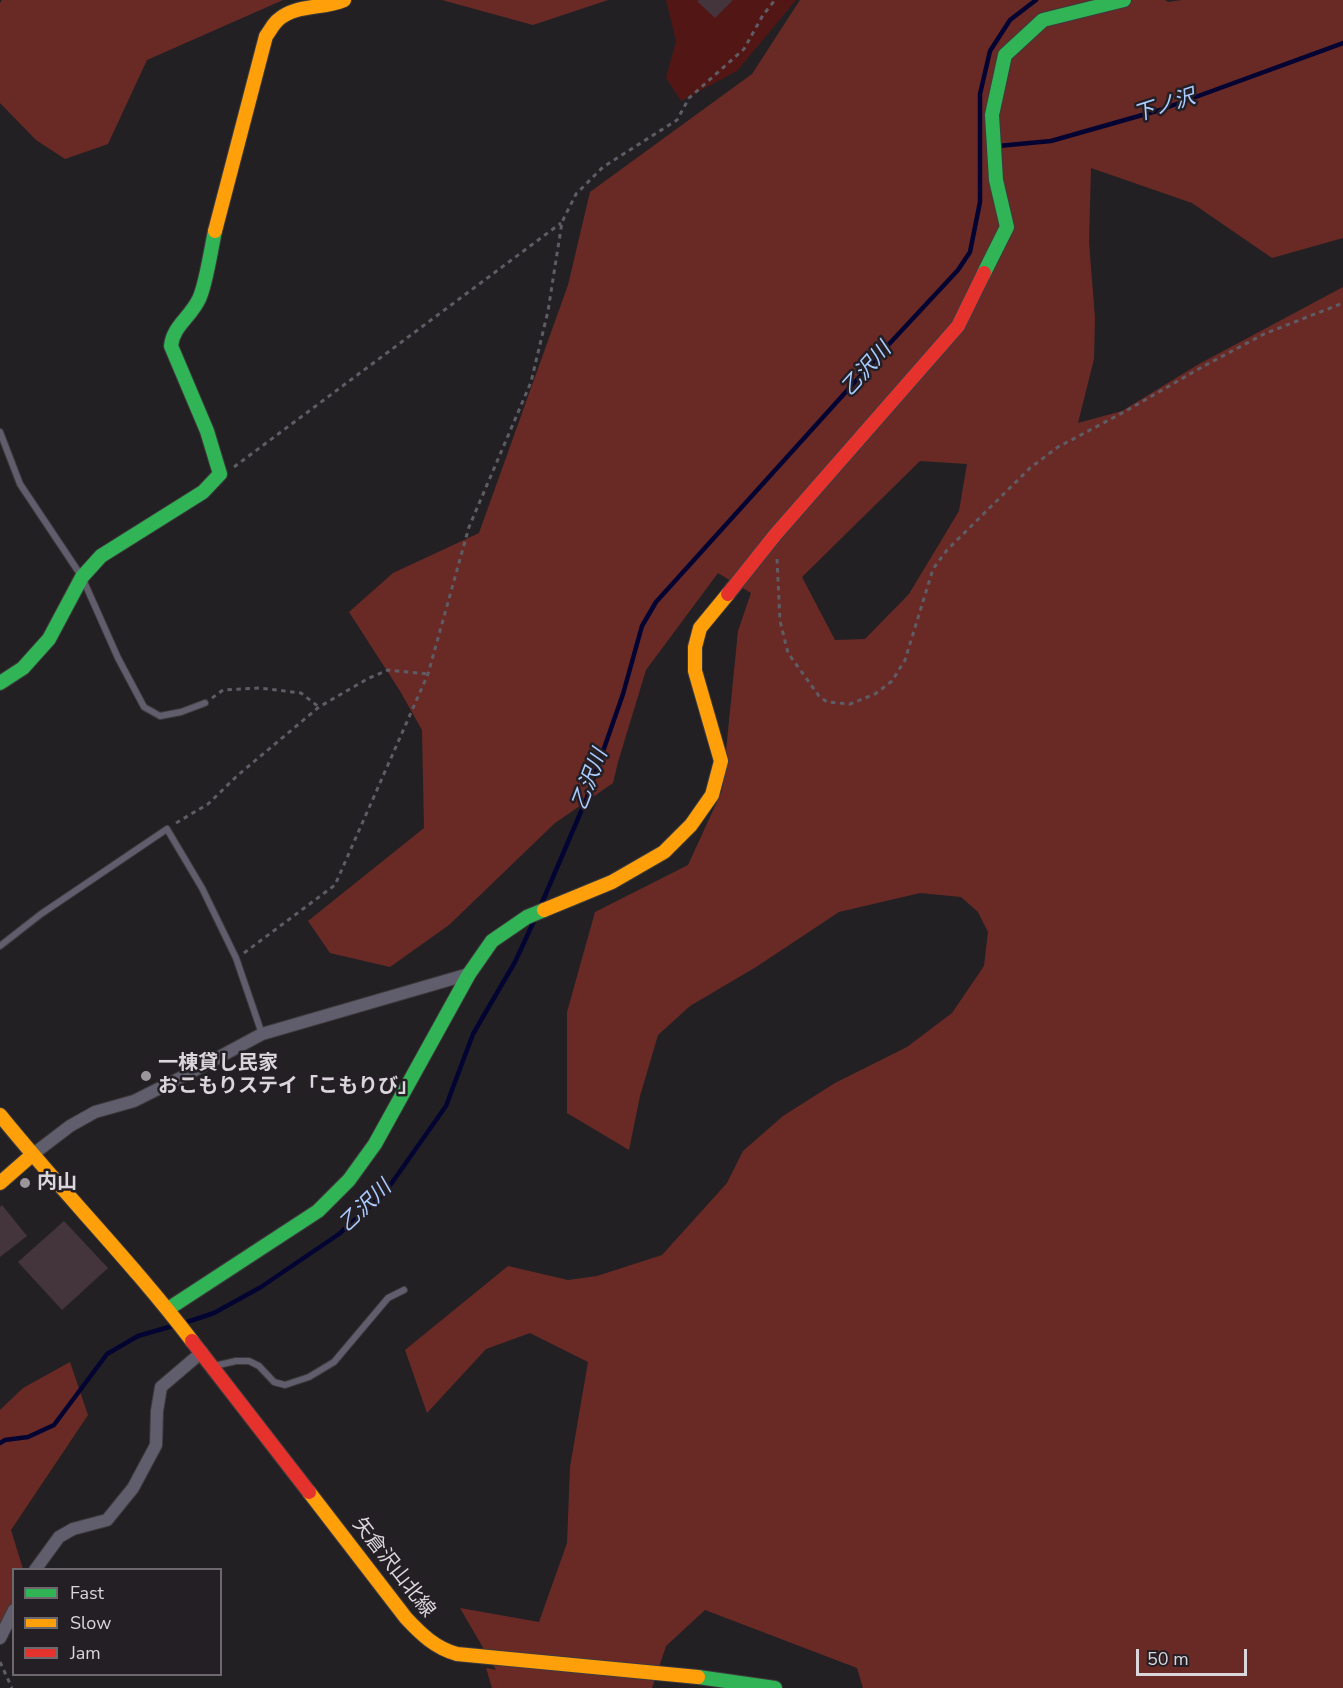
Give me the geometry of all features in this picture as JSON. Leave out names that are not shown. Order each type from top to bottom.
[{"type":"street","points":[[0,682],[23,668],[49,639],[82,576],[101,556],[202,492],[220,474],[207,431],[171,346],[172,333],[188,317],[200,298],[226,184],[266,36],[280,18],[300,11],[336,5],[344,0]]},
{"type":"street","points":[[0,1115],[32,1155],[98,1227],[168,1309],[318,1211],[349,1180],[375,1144],[469,974],[492,941],[527,917],[612,882],[664,852],[705,807],[712,795],[721,761],[695,671],[695,647],[700,628],[775,535],[958,326],[1006,227],[996,180],[992,114],[1005,55],[1043,20],[1124,0]]},
{"type":"street","points":[[0,1183],[70,1126],[95,1112],[134,1101],[262,1034],[469,974]]},
{"type":"street","name":"矢倉沢山北線","points":[[168,1309],[423,1638],[447,1652],[693,1676],[775,1688]]},
{"type":"street","points":[[36,1568],[59,1537],[74,1529],[107,1520],[133,1488],[156,1445],[157,1411],[161,1387],[202,1352]]},
{"type":"street","points":[[0,1638],[12,1614]]},
{"type":"lane","points":[[0,432],[20,484],[82,576],[118,658],[144,707],[160,716],[181,712],[206,703]]},
{"type":"lane","points":[[0,946],[41,914],[167,829],[202,888],[236,958],[262,1034]]},
{"type":"lane","points":[[213,1366],[249,1360],[259,1366],[274,1382],[285,1385],[309,1377],[334,1362],[388,1298],[404,1290]]},
{"type":"path","points":[[236,958],[335,885],[428,674],[469,527],[531,382],[548,311],[562,222],[576,194],[603,166],[677,120],[689,98],[744,49],[763,15],[775,0]]},
{"type":"path","points":[[220,474],[241,464],[562,222]]},
{"type":"path","points":[[775,535],[780,621],[788,653],[819,696],[827,702],[850,704],[875,694],[892,681],[905,660],[933,569],[947,550],[1030,468],[1058,447],[1264,334],[1343,303]]},
{"type":"path","points":[[167,829],[208,804],[238,775],[319,707],[369,678],[388,670],[428,674]]},
{"type":"path","points":[[206,703],[222,690],[260,688],[301,693],[319,707]]},
{"type":"path","points":[[0,1662],[12,1688]]},
{"type":"shaded area","points":[[2,0],[283,0],[147,60],[108,144],[65,159],[36,140],[0,103],[0,3]]},
{"type":"shaded area","points":[[442,0],[608,0],[533,25]]},
{"type":"shaded area","points":[[666,0],[796,0],[737,71],[681,101],[666,78],[676,41]]},
{"type":"shaded area","points":[[800,0],[1165,0],[1168,2],[1182,0],[1343,0],[1343,238],[1272,258],[1192,203],[1091,168],[1089,242],[1095,318],[1094,359],[1078,423],[1122,411],[1199,364],[1343,287],[1343,1688],[863,1688],[857,1668],[705,1610],[666,1646],[652,1688],[492,1688],[486,1668],[496,1670],[460,1608],[539,1622],[567,1543],[570,1467],[588,1362],[530,1333],[486,1349],[427,1413],[405,1350],[508,1266],[568,1280],[597,1276],[662,1255],[727,1183],[743,1151],[783,1116],[835,1083],[907,1047],[952,1013],[984,966],[988,932],[978,912],[961,897],[920,893],[839,912],[756,967],[690,1006],[658,1035],[640,1096],[629,1150],[567,1113],[567,1012],[595,912],[688,865],[722,791],[738,631],[751,593],[718,573],[646,670],[613,783],[555,823],[449,925],[390,967],[330,953],[308,921],[424,828],[422,730],[400,691],[349,612],[393,573],[479,533],[568,285],[590,192],[752,74]],"holes":[[[920,461],[967,464],[959,511],[909,594],[865,639],[835,640],[802,577]]]},
{"type":"shaded area","points":[[70,1362],[88,1415],[11,1530],[23,1568],[12,1568],[12,1611],[0,1629],[0,1410],[23,1388]]},
{"type":"building","points":[[733,0],[715,18],[697,1]]},
{"type":"building","points":[[2,1205],[27,1236],[0,1257],[0,1207]]},
{"type":"building","points":[[64,1221],[108,1268],[62,1310],[18,1262]]},
{"type":"waterway","name":"乙沢川","points":[[541,905],[586,800],[623,694],[642,626],[656,602],[958,270],[970,252],[980,202],[980,94],[990,51],[1010,20],[1036,0]]},
{"type":"waterway","name":"下ノ沢","points":[[998,146],[1051,141],[1160,110],[1343,43]]},
{"type":"waterway","name":"乙沢川","points":[[184,1323],[214,1313],[261,1287],[339,1234],[384,1194],[446,1106],[473,1034],[515,962],[534,921]]},
{"type":"waterway","name":"乙沢川","points":[[0,1443],[5,1440],[28,1437],[54,1425],[107,1354],[138,1336],[176,1325]]},
{"type":"traffic: fast","points":[[984,273],[1007,227],[996,180],[992,115],[1005,55],[1043,20],[1124,0]]},
{"type":"traffic: fast","points":[[0,683],[23,668],[49,639],[82,577],[101,556],[203,492],[220,474],[207,431],[171,346],[178,327],[202,293],[215,231]]},
{"type":"traffic: fast","points":[[168,1309],[318,1211],[349,1180],[375,1144],[469,974],[492,941],[527,917],[544,910]]},
{"type":"traffic: fast","points":[[698,1677],[775,1688]]},
{"type":"traffic: slow","points":[[215,231],[266,36],[276,22],[293,11],[344,0]]},
{"type":"traffic: slow","points":[[544,910],[612,882],[664,852],[691,825],[712,795],[721,761],[695,671],[695,647],[700,628],[728,594]]},
{"type":"traffic: slow","points":[[0,1115],[192,1341]]},
{"type":"traffic: slow","points":[[0,1183],[32,1155]]},
{"type":"traffic: slow","points":[[309,1492],[406,1618],[423,1635],[442,1648],[457,1654],[698,1677]]},
{"type":"traffic: jam","points":[[728,594],[775,535],[958,326],[984,273]]},
{"type":"traffic: jam","points":[[192,1341],[309,1492]]},
{"type":"place","name":"一棟貸し民家 おこもりステイ「こもりび」","points":[[146,1076]]},
{"type":"place","name":"内山","points":[[25,1183]]}]
